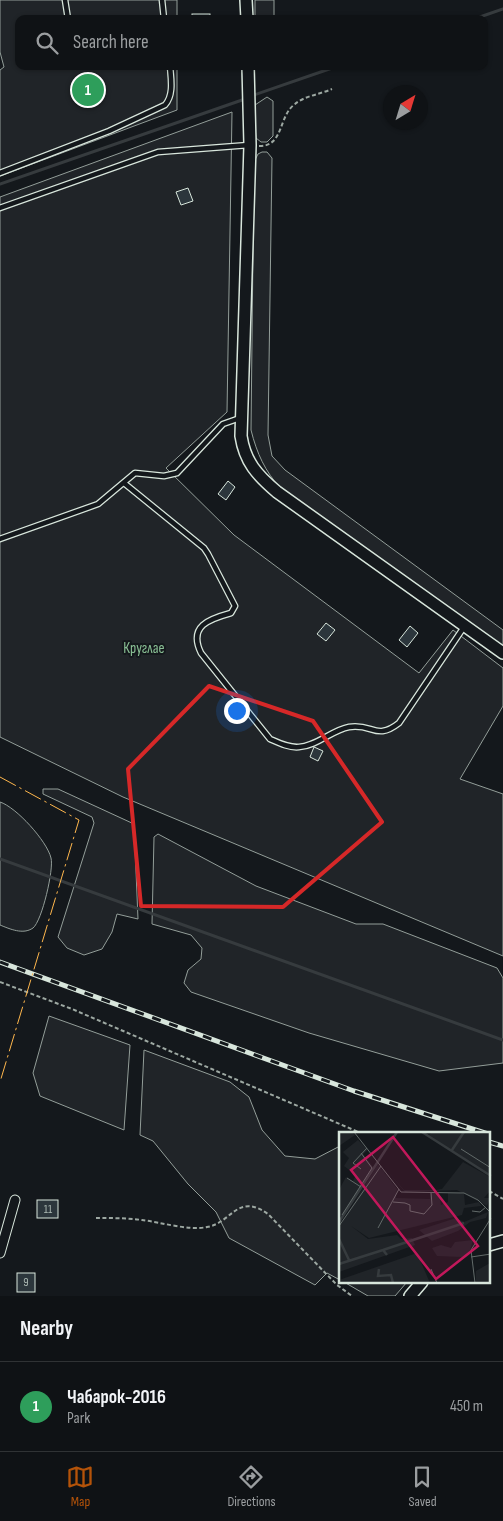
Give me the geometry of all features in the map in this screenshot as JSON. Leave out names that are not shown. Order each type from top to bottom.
[{"type":"street","points":[[246,0],[247,15]]},
{"type":"street","points":[[248,72],[250,145],[242,418],[243,451],[257,475],[277,492],[503,653]]},
{"type":"street","points":[[0,1253],[15,1200]]},
{"type":"street","points":[[490,1245],[503,1240]]},
{"type":"street","points":[[410,1296],[420,1284]]},
{"type":"lane","points":[[65,0],[67,15]]},
{"type":"lane","points":[[162,0],[164,15]]},
{"type":"lane","points":[[0,173],[109,131],[165,105],[169,100],[172,84],[170,70]]},
{"type":"lane","points":[[0,208],[158,152],[250,145]]},
{"type":"lane","points":[[0,539],[98,504],[135,473],[164,476],[177,472],[223,424],[242,418]]},
{"type":"lane","points":[[124,483],[204,548],[208,554],[235,606],[232,613],[211,618],[203,625],[196,634],[196,642],[201,653],[270,739],[282,745],[299,747],[347,727],[362,726],[379,733],[390,730],[399,723],[465,626]]},
{"type":"path","points":[[250,145],[268,146],[278,137],[288,110],[296,103],[332,89]]},
{"type":"path","points":[[0,982],[72,1009],[358,1132]]},
{"type":"path","points":[[490,1192],[503,1199]]},
{"type":"path","points":[[96,1218],[139,1219],[203,1228],[215,1226],[236,1209],[260,1208],[337,1285],[352,1296]]},
{"type":"highlighted area","points":[[209,686],[313,721],[382,822],[283,907],[141,906],[128,769]]},
{"type":"green space","points":[[0,0],[177,0],[177,15],[15,15],[15,70],[177,70],[177,110],[0,176],[0,70],[4,67],[0,52]]},
{"type":"green space","points":[[255,0],[274,0],[274,15],[255,15]]},
{"type":"green space","points":[[267,97],[273,101],[273,136],[267,142],[261,142],[256,138],[255,105]]},
{"type":"green space","name":"Круглае","points":[[232,112],[227,412],[166,468],[234,535],[419,673],[453,630],[503,668],[503,706],[460,779],[503,794],[503,956],[123,797],[0,737],[0,197]]},
{"type":"green space","points":[[267,152],[272,158],[268,435],[272,456],[285,470],[503,630],[503,646],[281,489],[270,476],[262,462],[251,430],[254,162],[258,154]]},
{"type":"green space","points":[[43,789],[58,789],[134,824],[138,919],[117,914],[112,932],[102,949],[84,955],[67,948],[58,937],[94,823],[92,817],[43,794]]},
{"type":"green space","points":[[0,802],[22,817],[44,843],[51,858],[49,883],[40,916],[33,928],[25,931],[16,931],[0,925]]},
{"type":"green space","points":[[158,834],[256,886],[356,924],[383,924],[497,968],[503,978],[503,1063],[439,1071],[309,1033],[191,992],[184,983],[188,970],[201,959],[202,948],[191,935],[152,924],[154,837]]},
{"type":"green space","points":[[49,1016],[130,1045],[124,1130],[40,1096],[33,1073]]},
{"type":"green space","points":[[144,1050],[230,1082],[249,1097],[262,1130],[285,1156],[315,1159],[339,1147],[339,1279],[327,1273],[315,1285],[229,1238],[216,1212],[188,1184],[153,1141],[140,1135]]},
{"type":"green space","points":[[347,1284],[405,1284],[395,1296],[368,1296]]},
{"type":"building","points":[[192,14],[210,14],[210,15]]},
{"type":"building","points":[[188,188],[193,201],[181,205],[176,192]]},
{"type":"building","points":[[228,481],[235,487],[226,500],[218,494]]},
{"type":"building","points":[[326,623],[335,630],[326,641],[317,634]]},
{"type":"building","points":[[410,626],[418,633],[407,647],[399,640]]},
{"type":"building","points":[[314,747],[323,751],[318,761],[310,757]]},
{"type":"building","points":[[37,1200],[58,1200],[58,1218],[37,1218]]},
{"type":"building","points":[[17,1273],[35,1273],[35,1292],[17,1292]]},
{"type":"waterway","points":[[486,15],[503,9]]},
{"type":"waterway","points":[[251,96],[326,70]]},
{"type":"waterway","points":[[0,184],[245,99]]},
{"type":"waterway","points":[[0,859],[503,1040]]},
{"type":"railway","points":[[0,962],[354,1091],[482,1132]]},
{"type":"railway","points":[[490,1142],[503,1146]]},
{"type":"power","points":[[0,777],[79,820],[0,1082]]},
{"type":"place","name":"Чабарок-2016","points":[[88,90]]}]
